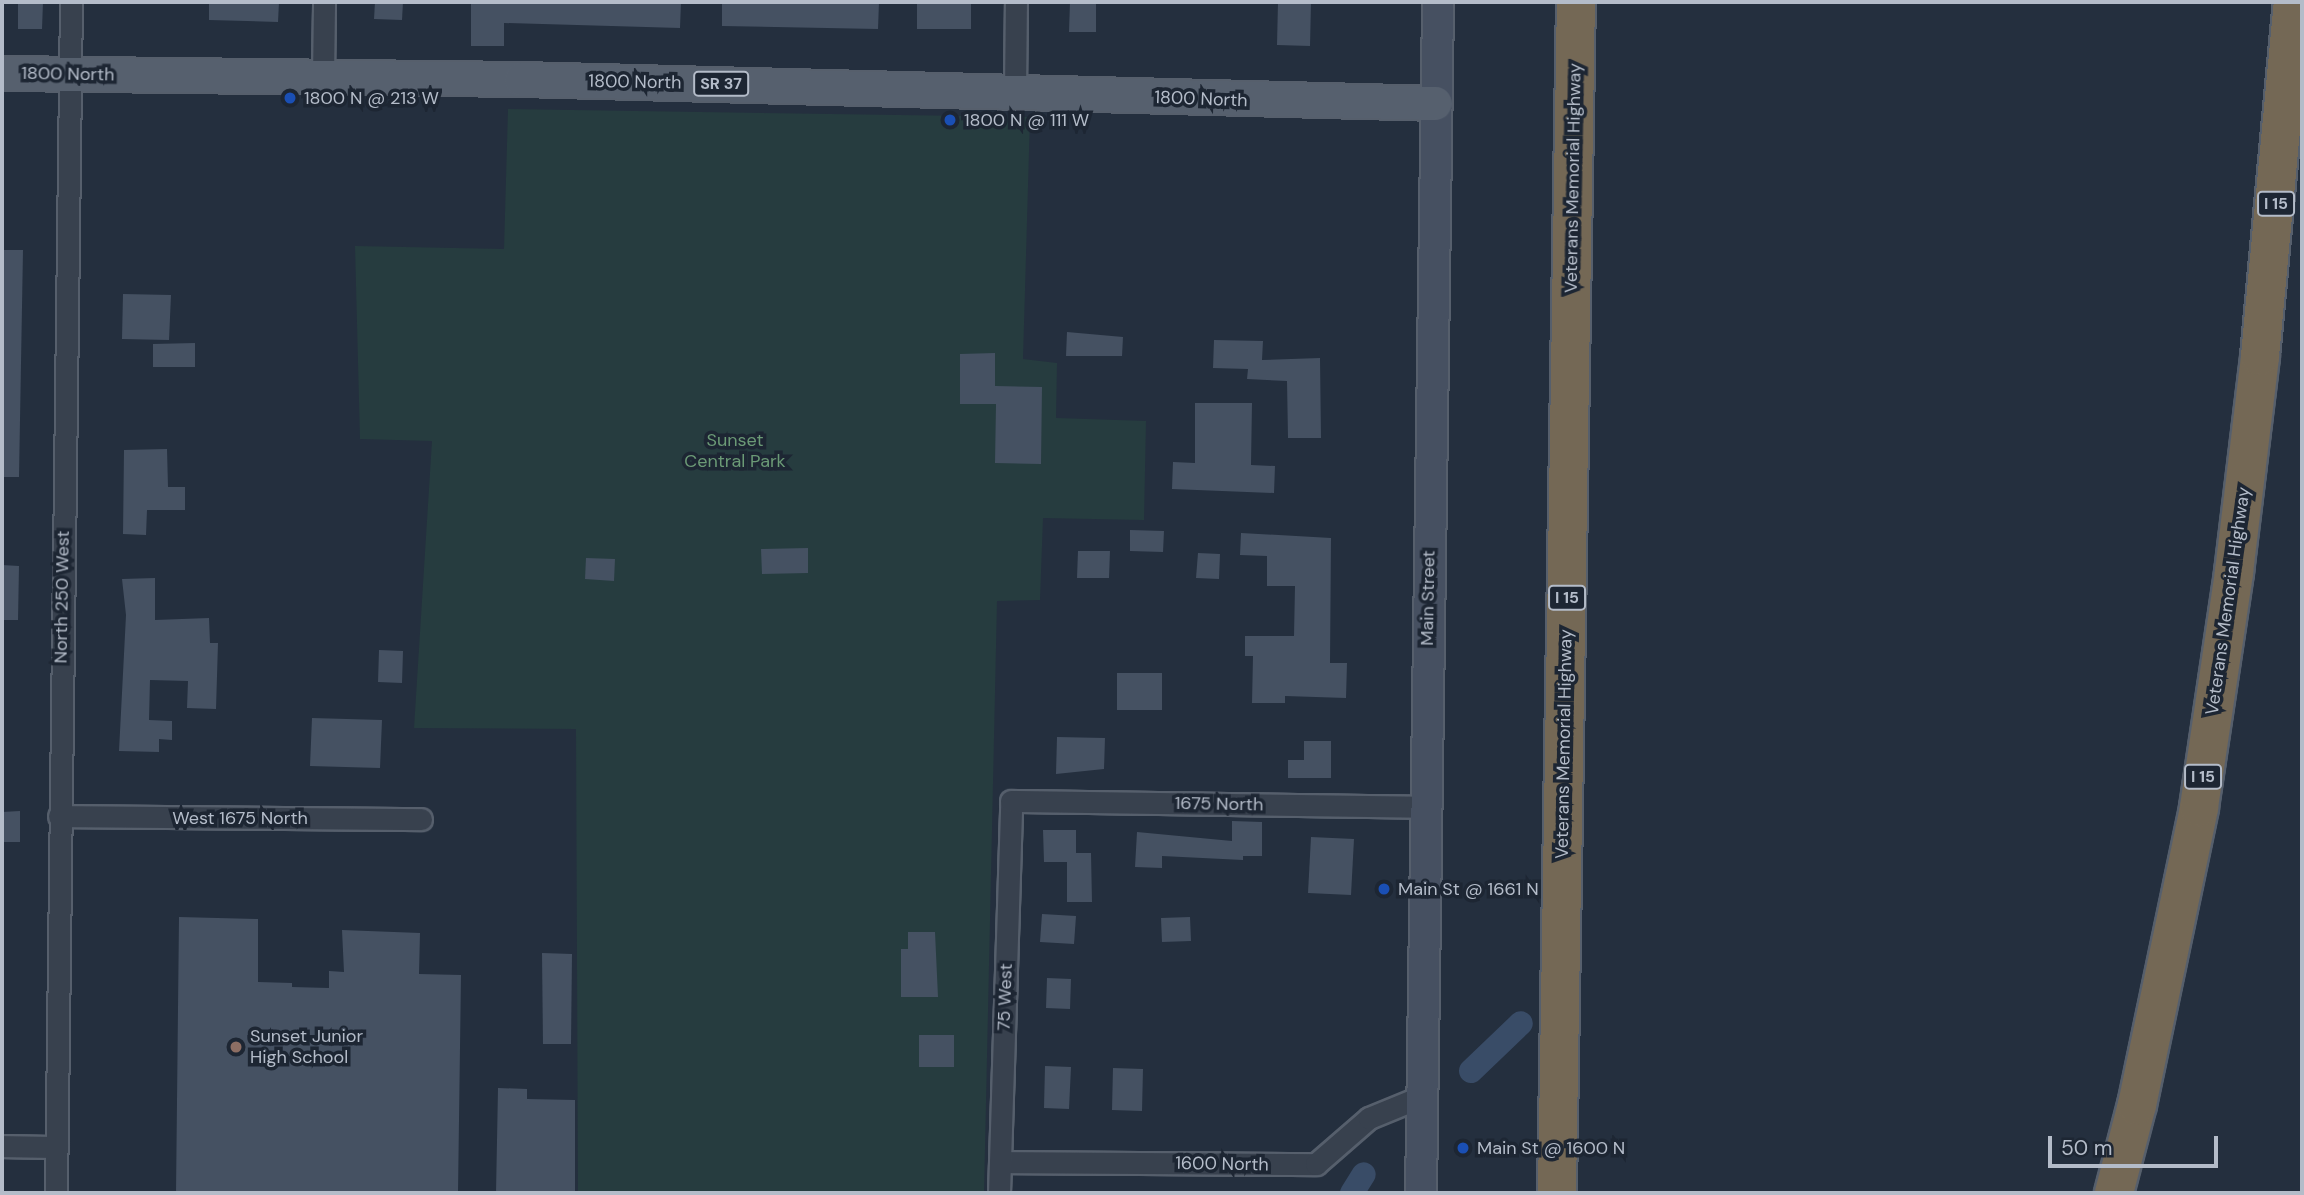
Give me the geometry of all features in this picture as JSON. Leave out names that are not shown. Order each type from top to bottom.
[{"type":"highway","name":"Veterans Memorial Highway","points":[[1557,1193],[1576,2]]},
{"type":"highway","name":"Veterans Memorial Highway","points":[[2114,1193],[2137,1105],[2199,807],[2260,356],[2292,52],[2294,2]]},
{"type":"main road","name":"Main Street","points":[[1421,1193],[1438,2]]},
{"type":"main road","name":"1800 North","points":[[2,73],[323,77],[1435,103]]},
{"type":"street","name":"North 250 West","points":[[56,1193],[71,2]]},
{"type":"street","points":[[323,77],[324,2]]},
{"type":"street","points":[[1015,92],[1016,2]]},
{"type":"street","name":"1675 North","points":[[1011,801],[1427,807]]},
{"type":"street","name":"75 West","points":[[999,1193],[1011,801]]},
{"type":"street","name":"West 1675 North","points":[[59,816],[421,819]]},
{"type":"street","name":"1600 North","points":[[1000,1161],[1317,1164],[1369,1118],[1423,1096]]},
{"type":"street","points":[[2,1146],[57,1147]]},
{"type":"green space","name":"Sunset Central Park","points":[[508,109],[1030,117],[1023,359],[1057,363],[1056,418],[1146,421],[1144,520],[1043,518],[1040,600],[997,601],[984,1193],[578,1193],[576,729],[414,728],[432,441],[360,439],[355,246],[504,249]]},
{"type":"building","points":[[18,2],[43,2],[42,29],[18,29]]},
{"type":"building","points":[[209,2],[279,2],[278,22],[209,20]]},
{"type":"building","points":[[375,2],[403,2],[402,20],[374,19]]},
{"type":"building","points":[[471,2],[681,2],[680,28],[504,23],[504,46],[471,46]]},
{"type":"building","points":[[722,2],[879,2],[878,29],[722,26]]},
{"type":"building","points":[[917,2],[971,2],[971,29],[917,29]]},
{"type":"building","points":[[1070,2],[1096,2],[1096,32],[1069,32]]},
{"type":"building","points":[[1278,2],[1311,2],[1310,46],[1277,45]]},
{"type":"building","points":[[2,250],[23,250],[19,477],[2,477]]},
{"type":"building","points":[[123,294],[171,295],[169,340],[122,339]]},
{"type":"building","points":[[1067,332],[1123,337],[1122,356],[1066,356]]},
{"type":"building","points":[[1214,340],[1263,341],[1262,360],[1320,358],[1321,438],[1288,438],[1287,381],[1247,379],[1248,369],[1213,368]]},
{"type":"building","points":[[195,343],[195,367],[153,367],[153,344]]},
{"type":"building","points":[[995,353],[995,386],[1042,387],[1041,464],[995,463],[996,404],[960,404],[960,354]]},
{"type":"building","points":[[1195,403],[1252,403],[1251,465],[1275,466],[1274,493],[1172,489],[1173,462],[1195,463]]},
{"type":"building","points":[[167,449],[168,487],[185,487],[185,510],[147,510],[146,535],[123,534],[124,450]]},
{"type":"building","points":[[1130,530],[1164,531],[1163,552],[1130,551]]},
{"type":"building","points":[[1241,533],[1331,538],[1330,663],[1347,663],[1346,698],[1285,696],[1285,703],[1252,703],[1253,656],[1245,656],[1245,636],[1294,636],[1295,586],[1267,586],[1267,556],[1240,555]]},
{"type":"building","points":[[808,548],[808,573],[762,574],[761,549]]},
{"type":"building","points":[[1078,551],[1110,551],[1109,578],[1077,578]]},
{"type":"building","points":[[1198,553],[1220,554],[1219,579],[1196,578]]},
{"type":"building","points":[[586,558],[615,559],[614,581],[585,579]]},
{"type":"building","points":[[2,565],[19,566],[18,620],[2,620]]},
{"type":"building","points":[[155,578],[155,620],[209,618],[210,643],[218,643],[216,709],[187,708],[188,681],[150,680],[149,720],[172,721],[172,740],[159,739],[159,752],[119,751],[126,615],[122,579]]},
{"type":"building","points":[[379,650],[403,651],[402,683],[378,682]]},
{"type":"building","points":[[1117,673],[1162,673],[1162,710],[1117,710]]},
{"type":"building","points":[[312,718],[382,720],[380,768],[310,766]]},
{"type":"building","points":[[1057,737],[1105,738],[1104,769],[1056,774]]},
{"type":"building","points":[[1304,741],[1331,741],[1331,778],[1288,778],[1288,760],[1304,760]]},
{"type":"building","points":[[20,811],[20,842],[2,842],[2,812]]},
{"type":"building","points":[[1232,821],[1262,822],[1262,856],[1243,856],[1243,860],[1162,856],[1162,868],[1135,867],[1137,832],[1232,841]]},
{"type":"building","points":[[1043,830],[1076,830],[1076,853],[1091,853],[1092,902],[1067,902],[1067,862],[1044,862]]},
{"type":"building","points":[[1311,837],[1354,839],[1351,895],[1308,893]]},
{"type":"building","points":[[1042,914],[1076,916],[1074,944],[1040,942]]},
{"type":"building","points":[[179,917],[258,919],[258,982],[292,983],[292,987],[329,988],[329,971],[344,972],[342,930],[420,933],[419,974],[461,975],[458,1193],[176,1193]]},
{"type":"building","points":[[1190,917],[1191,941],[1162,942],[1161,918]]},
{"type":"building","points":[[908,932],[935,932],[938,997],[901,997],[901,949],[908,949]]},
{"type":"building","points":[[542,953],[572,954],[571,1044],[543,1044]]},
{"type":"building","points":[[1047,978],[1071,979],[1070,1009],[1046,1008]]},
{"type":"building","points":[[919,1035],[954,1035],[954,1067],[919,1067]]},
{"type":"building","points":[[1045,1066],[1071,1067],[1069,1109],[1044,1108]]},
{"type":"building","points":[[1113,1068],[1143,1069],[1142,1111],[1112,1110]]},
{"type":"building","points":[[498,1088],[527,1089],[527,1099],[575,1100],[575,1193],[496,1193]]},
{"type":"waterway","points":[[1471,1071],[1521,1023]]},
{"type":"waterway","points":[[1352,1193],[1364,1174]]},
{"type":"place","name":"1800 N @ 213 W","points":[[290,98]]},
{"type":"place","name":"1800 N @ 111 W","points":[[950,120]]},
{"type":"place","name":"Main St @ 1661 N","points":[[1384,889]]},
{"type":"place","name":"Sunset Junior High School","points":[[236,1047]]},
{"type":"place","name":"Main St @ 1600 N","points":[[1463,1148]]}]
